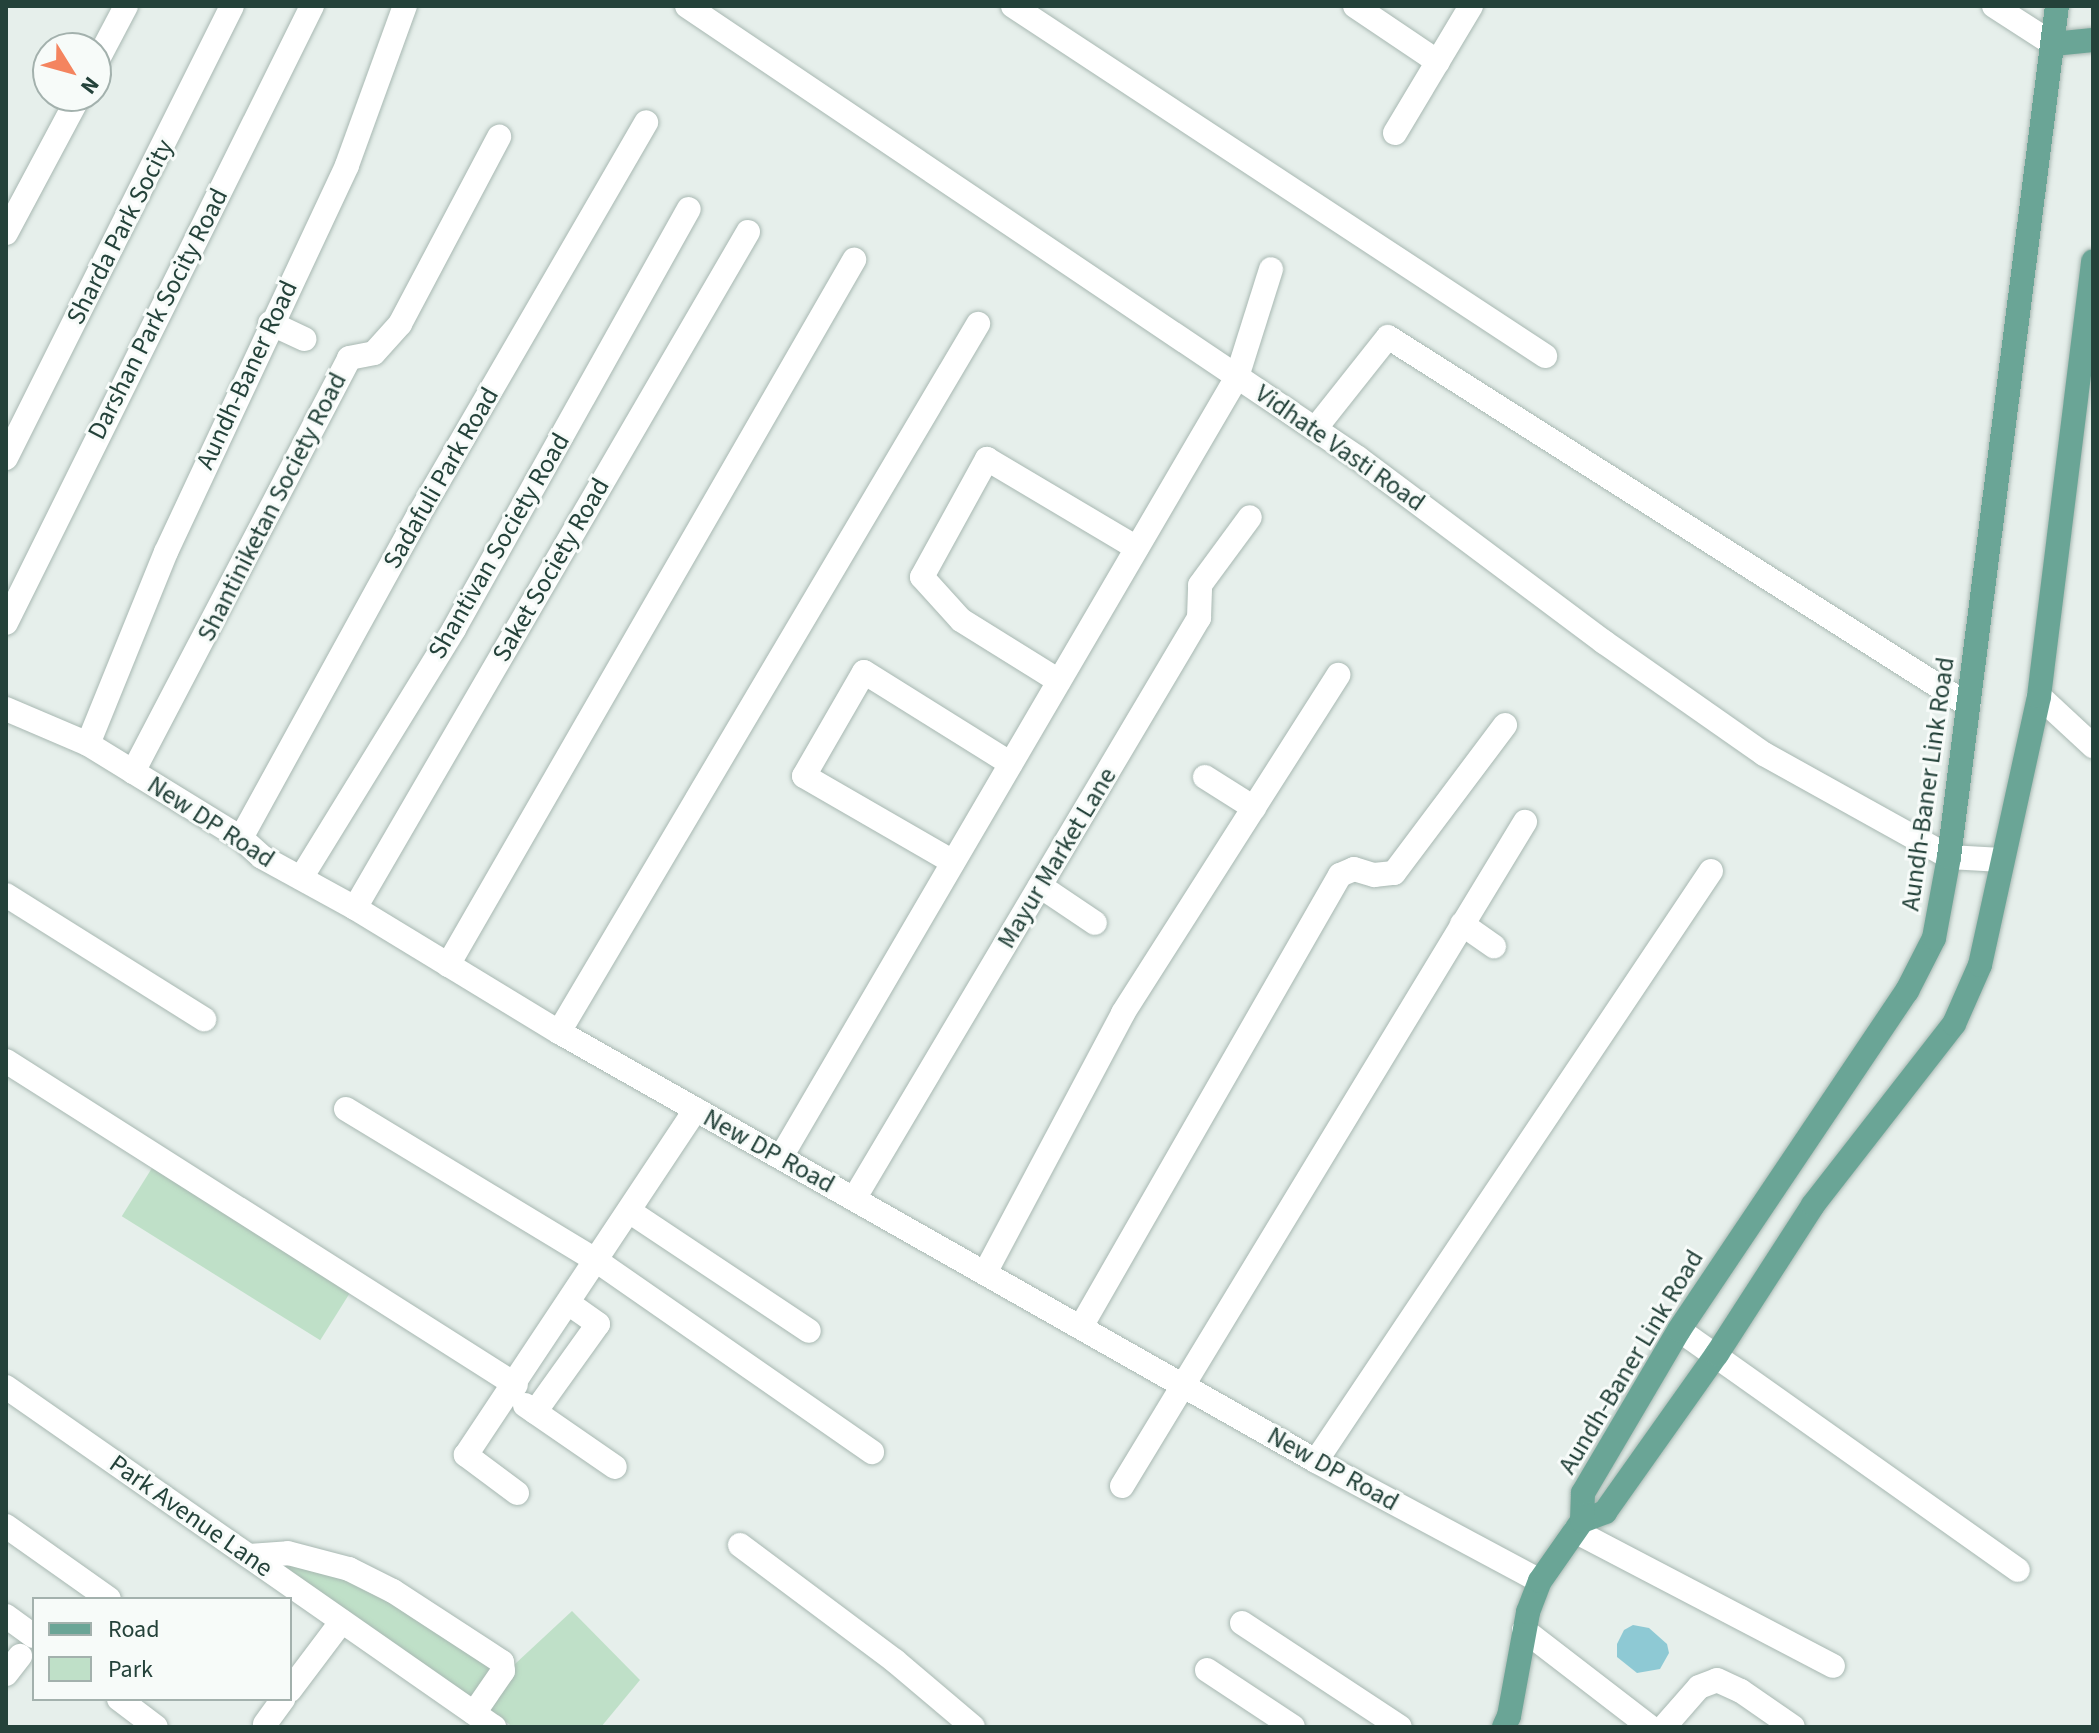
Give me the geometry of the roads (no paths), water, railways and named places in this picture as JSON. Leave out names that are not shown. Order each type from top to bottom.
[{"type":"main road","name":"Aundh-Baner Link Road","points":[[1579,1526],[1583,1493],[1679,1330],[1907,991],[1934,938],[1949,857],[2057,6]]},
{"type":"main road","points":[[2053,44],[2093,40]]},
{"type":"main road","name":"Aundh-Baner Link Road","points":[[1504,1727],[1509,1716],[1524,1630],[1540,1581],[1579,1526],[1605,1512],[1717,1354],[1813,1205],[1954,1024],[1980,965],[2039,696],[2093,261]]},
{"type":"street","points":[[112,33],[126,6]]},
{"type":"street","name":"Sharda Park Socity","points":[[6,458],[232,6]]},
{"type":"street","name":"Darshan Park Socity Road","points":[[6,623],[312,6]]},
{"type":"street","name":"Aundh-Baner Road","points":[[88,744],[166,552],[270,323],[347,165],[405,6]]},
{"type":"street","name":"Vidhate Vasti Road","points":[[687,6],[1315,429],[1604,642],[1764,754],[1949,857],[2002,860]]},
{"type":"street","points":[[1013,6],[1545,356]]},
{"type":"street","points":[[1355,6],[1438,62]]},
{"type":"street","points":[[1395,133],[1471,6]]},
{"type":"street","points":[[1994,6],[2053,44]]},
{"type":"street","points":[[6,233],[70,112]]},
{"type":"street","name":"Sadafuli Park Road","points":[[241,838],[418,516],[646,122]]},
{"type":"street","name":"Shantiniketan Society Road","points":[[133,772],[349,358],[374,353],[400,324],[499,137]]},
{"type":"street","name":"Shantivan Society Road","points":[[301,878],[454,629],[689,209]]},
{"type":"street","name":"Saket Society Road","points":[[355,908],[748,232]]},
{"type":"street","points":[[448,965],[854,260]]},
{"type":"street","points":[[781,1157],[1237,377],[1271,269]]},
{"type":"street","points":[[270,323],[304,339]]},
{"type":"street","points":[[559,1032],[978,324]]},
{"type":"street","points":[[1315,429],[1388,337],[1968,705]]},
{"type":"street","points":[[1059,681],[961,620],[922,577],[987,459],[1137,548]]},
{"type":"street","name":"Mayur Market Lane","points":[[854,1199],[1199,618],[1200,585],[1250,517]]},
{"type":"street","points":[[953,862],[804,776],[856,685],[864,672],[1011,764]]},
{"type":"street","points":[[985,1273],[1123,1013],[1338,675]]},
{"type":"street","points":[[2039,696],[2093,746]]},
{"type":"street","name":"New DP Road","points":[[6,709],[88,744],[241,838],[262,857],[355,908],[559,1032],[1082,1325],[1316,1461],[1540,1581]]},
{"type":"street","points":[[1082,1325],[1340,875],[1354,869],[1374,875],[1394,873],[1505,725]]},
{"type":"street","points":[[1205,777],[1254,808]]},
{"type":"street","points":[[1122,1486],[1181,1384],[1525,822]]},
{"type":"street","points":[[1316,1461],[1711,871]]},
{"type":"street","points":[[1040,886],[1095,923]]},
{"type":"street","points":[[6,895],[204,1019]]},
{"type":"street","points":[[1462,924],[1494,946]]},
{"type":"street","points":[[6,1061],[513,1390],[535,1412],[615,1467]]},
{"type":"street","points":[[346,1109],[597,1261],[872,1452]]},
{"type":"street","points":[[517,1493],[466,1455],[513,1390],[696,1109]]},
{"type":"street","points":[[629,1211],[809,1331]]},
{"type":"street","points":[[535,1412],[598,1324],[569,1304]]},
{"type":"street","points":[[1679,1330],[2018,1570]]},
{"type":"street","name":"Park Avenue Lane","points":[[6,1387],[494,1727]]},
{"type":"street","points":[[6,1526],[106,1597]]},
{"type":"street","points":[[1579,1526],[1833,1666]]},
{"type":"street","points":[[740,1545],[895,1661],[973,1727]]},
{"type":"street","points":[[249,1556],[288,1553],[349,1569],[393,1591],[502,1662],[503,1671],[474,1713]]},
{"type":"street","points":[[6,1616],[20,1655]]},
{"type":"street","points":[[292,1687],[342,1621]]},
{"type":"street","points":[[1242,1623],[1400,1727]]},
{"type":"street","points":[[1524,1630],[1650,1727]]},
{"type":"street","points":[[1207,1670],[1293,1727]]},
{"type":"street","points":[[1664,1727],[1699,1687],[1717,1680],[1729,1683],[1793,1727]]},
{"type":"street","points":[[123,1701],[150,1714]]},
{"type":"street","points":[[265,1724],[282,1701]]},
{"type":"water","points":[[1633,1625],[1649,1628],[1667,1644],[1669,1653],[1660,1669],[1637,1673],[1617,1657],[1617,1644],[1624,1630]]}]
